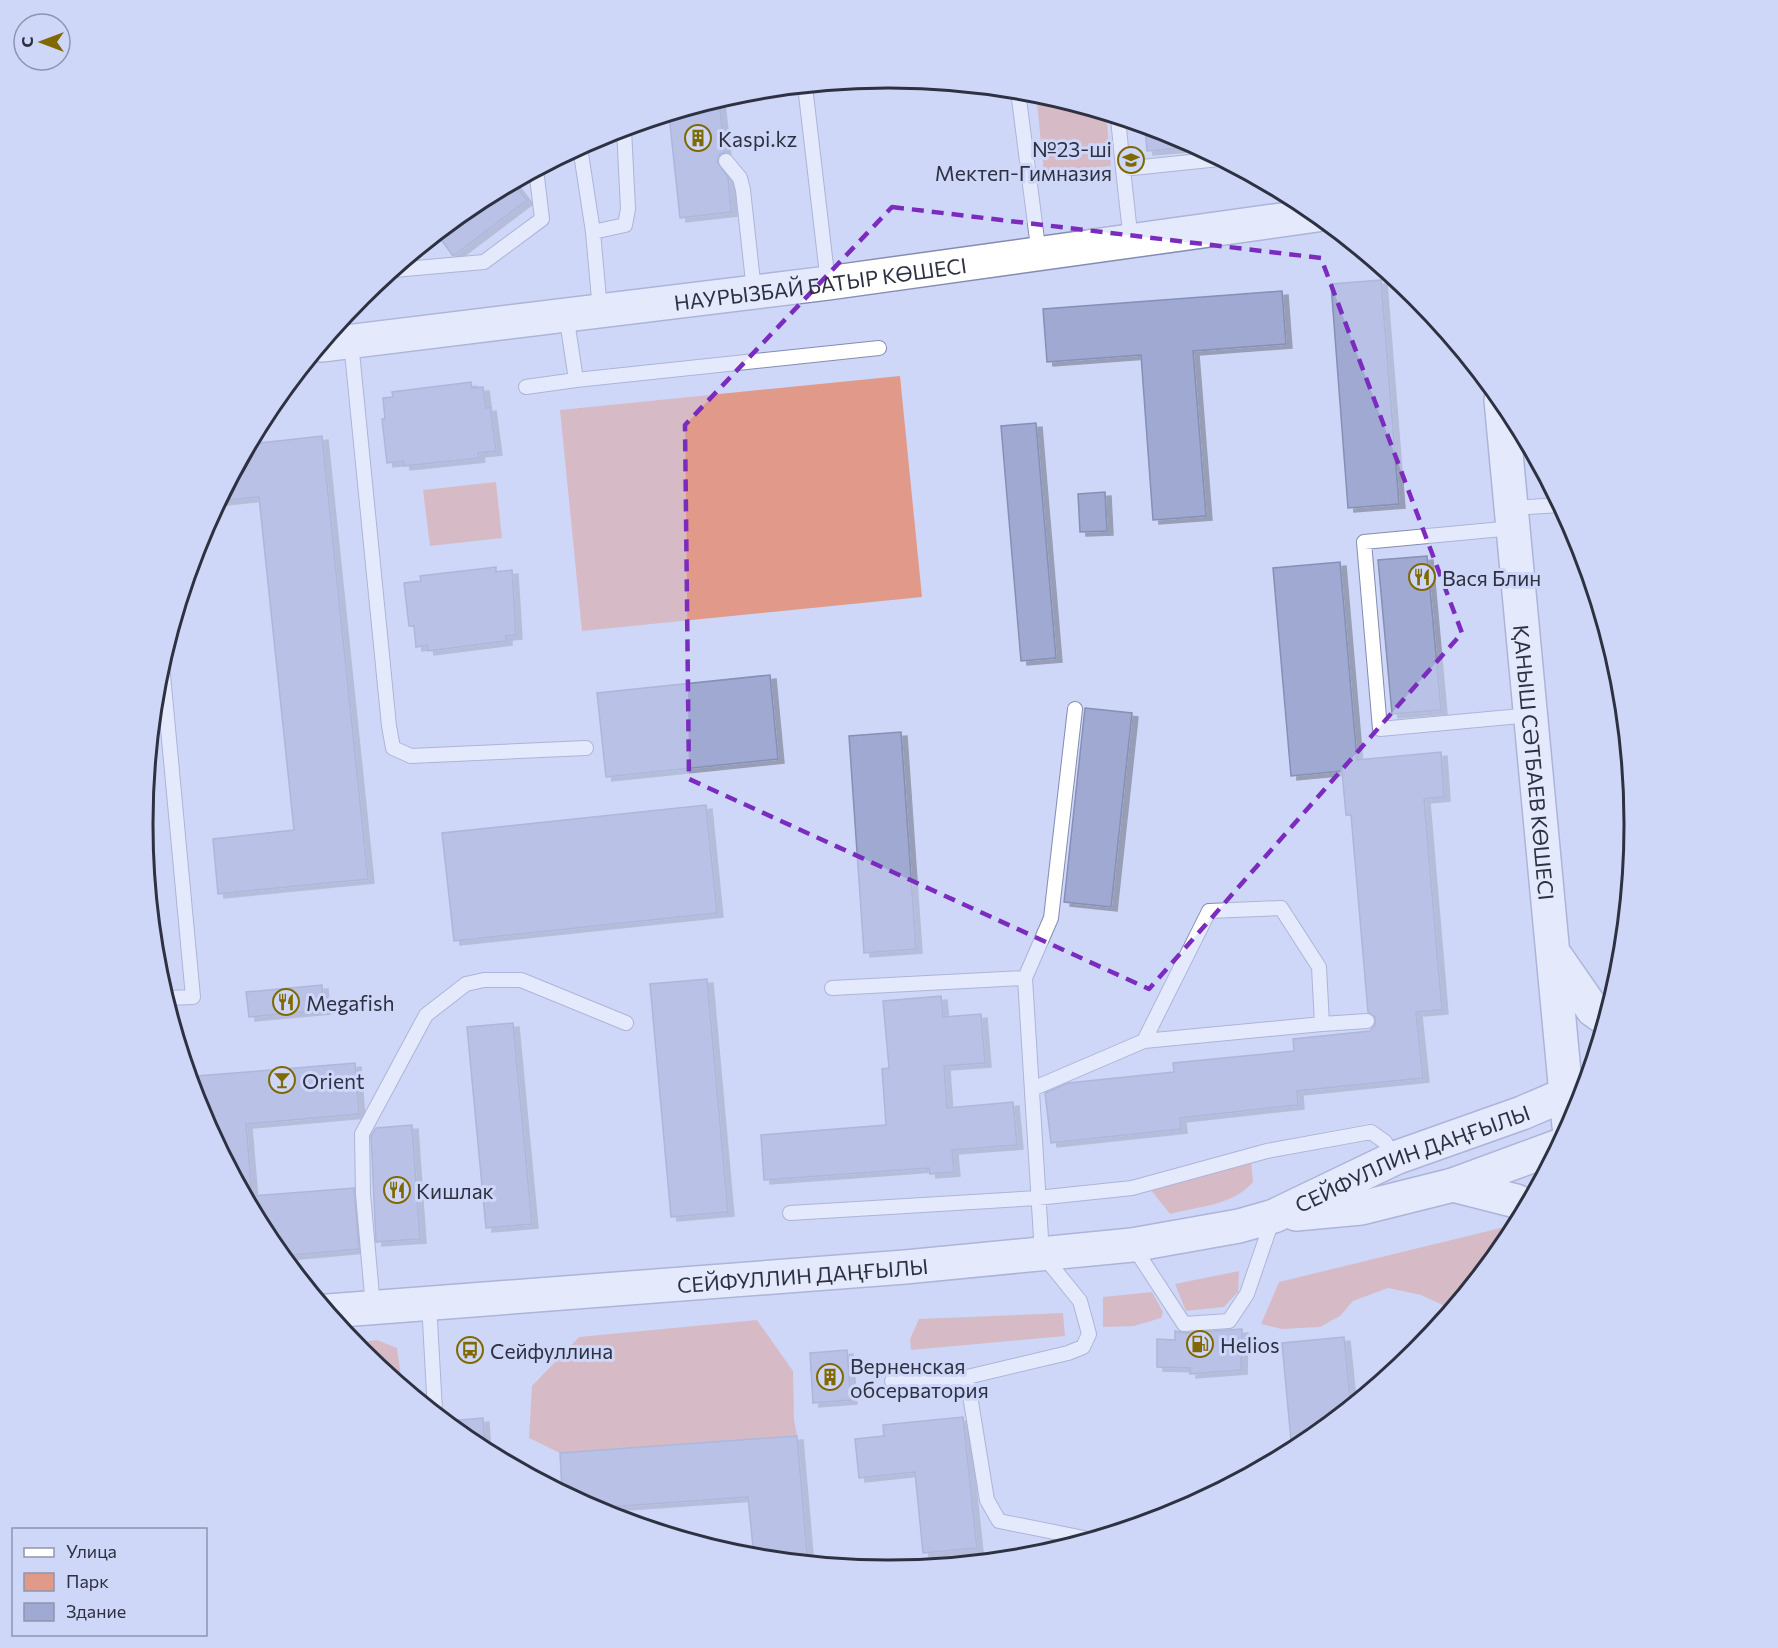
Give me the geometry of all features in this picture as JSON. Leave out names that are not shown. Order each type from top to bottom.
[{"type":"main road","name":"НАУРЫЗБАЙ БАТЫР КӨШЕСІ","points":[[337,344],[828,283],[1305,217]]},
{"type":"main road","name":"ҚАНЫШ СӘТБАЕВ КӨШЕСІ","points":[[1503,418],[1553,951],[1573,1094]]},
{"type":"main road","points":[[1553,951],[1580,993],[1599,1014]]},
{"type":"main road","name":"СЕЙФУЛЛИН ДАҢҒЫЛЫ","points":[[337,1310],[905,1267],[1132,1245],[1239,1226],[1274,1216],[1395,1158],[1570,1103]]},
{"type":"main road","name":"СЕЙФУЛЛИН ДАҢҒЫЛЫ","points":[[1274,1216],[1361,1208],[1453,1185],[1549,1150]]},
{"type":"main road","points":[[1453,1185],[1519,1203]]},
{"type":"lane","points":[[805,94],[828,283]]},
{"type":"lane","points":[[1019,101],[1039,255]]},
{"type":"lane","points":[[1119,126],[1131,242]]},
{"type":"lane","points":[[593,231],[625,225],[628,209],[624,138]]},
{"type":"lane","points":[[581,156],[593,231],[600,310]]},
{"type":"lane","points":[[1123,169],[1206,160]]},
{"type":"lane","points":[[726,161],[740,178],[743,190],[754,291]]},
{"type":"lane","points":[[407,269],[484,262],[542,219],[537,178]]},
{"type":"lane","points":[[566,314],[576,380]]},
{"type":"lane","points":[[337,344],[393,748],[411,756],[586,748]]},
{"type":"lane","points":[[526,387],[879,348]]},
{"type":"lane","points":[[1531,715],[1380,729],[1364,542],[1512,518],[1553,508]]},
{"type":"lane","points":[[165,698],[193,997],[175,998]]},
{"type":"lane","points":[[892,1381],[967,1377],[1083,1347],[1089,1334],[1089,1326],[1080,1301],[1042,1254],[1025,978],[1052,918],[1075,709]]},
{"type":"lane","points":[[1144,1041],[1209,911],[1281,908],[1319,967],[1322,1024]]},
{"type":"lane","points":[[832,988],[1025,978]]},
{"type":"lane","points":[[373,1307],[363,1194],[362,1134],[426,1015],[466,984],[484,980],[521,980],[626,1023]]},
{"type":"lane","points":[[1032,1089],[1144,1041],[1367,1021]]},
{"type":"lane","points":[[790,1213],[1038,1198],[1132,1188],[1267,1151],[1371,1132],[1385,1142],[1395,1158]]},
{"type":"lane","points":[[1132,1245],[1184,1324],[1229,1322],[1247,1294],[1274,1216]]},
{"type":"lane","points":[[429,1303],[434,1403]]},
{"type":"lane","points":[[967,1377],[987,1500],[999,1521],[1071,1536]]},
{"type":"highlighted area","points":[[892,207],[1321,258],[1462,633],[1149,989],[689,779],[685,425]]},
{"type":"green space","points":[[1037,104],[1107,122],[1111,166],[1044,173]]},
{"type":"green space","points":[[900,376],[922,597],[582,631],[560,410]]},
{"type":"green space","points":[[496,482],[502,538],[430,546],[423,490]]},
{"type":"green space","points":[[1251,1160],[1253,1182],[1245,1190],[1225,1201],[1170,1214],[1150,1189]]},
{"type":"green space","points":[[1505,1227],[1473,1272],[1445,1306],[1421,1295],[1388,1288],[1353,1301],[1340,1316],[1320,1327],[1282,1329],[1261,1324],[1279,1282]]},
{"type":"green space","points":[[1239,1271],[1238,1292],[1224,1307],[1186,1311],[1175,1284]]},
{"type":"green space","points":[[1152,1292],[1163,1312],[1161,1318],[1134,1326],[1103,1327],[1103,1297]]},
{"type":"green space","points":[[1063,1313],[1065,1336],[911,1350],[910,1339],[919,1319]]},
{"type":"green space","points":[[757,1320],[793,1371],[794,1419],[797,1436],[560,1453],[529,1438],[532,1386],[579,1337]]},
{"type":"green space","points":[[377,1340],[397,1348],[401,1374],[369,1344],[367,1341]]},
{"type":"building","name":"Kaspi.kz","points":[[720,109],[725,152],[720,154],[717,162],[728,177],[731,212],[680,218],[670,123]]},
{"type":"building","points":[[1146,135],[1180,148],[1147,151]]},
{"type":"building","points":[[518,189],[527,200],[453,256],[441,240]]},
{"type":"building","points":[[1381,280],[1399,504],[1348,508],[1331,284]]},
{"type":"building","points":[[1282,291],[1286,344],[1193,351],[1206,516],[1153,520],[1141,355],[1047,362],[1043,309]]},
{"type":"building","points":[[471,382],[472,388],[483,387],[486,408],[490,407],[496,451],[478,453],[479,458],[404,466],[403,461],[387,463],[382,419],[385,419],[383,398],[393,397],[392,392]]},
{"type":"building","points":[[1036,423],[1056,658],[1021,661],[1001,426]]},
{"type":"building","points":[[322,436],[368,879],[218,894],[213,839],[294,830],[259,497],[228,500],[260,443]]},
{"type":"building","points":[[1105,492],[1107,531],[1080,532],[1078,494]]},
{"type":"building","points":[[1427,556],[1441,710],[1392,714],[1378,560]]},
{"type":"building","points":[[1340,562],[1357,760],[1441,752],[1444,797],[1424,799],[1442,1010],[1416,1012],[1423,1078],[1297,1091],[1298,1105],[1180,1118],[1181,1129],[1051,1143],[1045,1093],[1068,1083],[1174,1072],[1173,1063],[1294,1051],[1293,1039],[1370,1031],[1375,1025],[1375,1017],[1368,1012],[1351,815],[1346,815],[1342,771],[1291,776],[1273,568]]},
{"type":"building","points":[[496,567],[496,572],[512,570],[516,635],[506,636],[506,641],[428,651],[427,645],[416,647],[414,626],[409,626],[404,583],[421,581],[420,576]]},
{"type":"building","points":[[770,675],[778,759],[606,777],[597,693]]},
{"type":"building","points":[[1085,708],[1132,713],[1111,907],[1064,902]]},
{"type":"building","points":[[901,732],[916,949],[864,953],[849,736]]},
{"type":"building","points":[[706,805],[717,913],[454,941],[442,833]]},
{"type":"building","points":[[707,979],[728,1212],[671,1217],[650,984]]},
{"type":"building","points":[[322,985],[324,1010],[249,1017],[246,992]]},
{"type":"building","points":[[941,996],[943,1017],[981,1014],[985,1063],[944,1066],[947,1108],[1013,1102],[1017,1145],[952,1150],[954,1172],[930,1174],[929,1168],[764,1180],[761,1135],[886,1125],[882,1069],[889,1068],[883,1001]]},
{"type":"building","points":[[513,1023],[532,1224],[486,1228],[467,1027]]},
{"type":"building","points":[[355,1063],[359,1114],[246,1124],[252,1191],[229,1149],[199,1076]]},
{"type":"building","points":[[412,1125],[420,1239],[376,1242],[371,1136],[376,1128]]},
{"type":"building","points":[[354,1188],[359,1249],[293,1255],[254,1196]]},
{"type":"building","points":[[1242,1329],[1241,1370],[1190,1374],[1190,1368],[1157,1367],[1157,1339],[1175,1340],[1175,1331],[1185,1333]]},
{"type":"building","points":[[1344,1337],[1350,1397],[1291,1440],[1282,1343]]},
{"type":"building","name":"Верненская обсерватория","points":[[847,1350],[851,1400],[813,1403],[810,1353]]},
{"type":"building","points":[[963,1417],[977,1548],[923,1553],[915,1472],[859,1478],[855,1439],[884,1436],[883,1425]]},
{"type":"building","points":[[483,1418],[484,1439],[480,1436],[458,1420]]},
{"type":"building","points":[[797,1436],[807,1554],[753,1546],[748,1497],[615,1506],[562,1483],[560,1453]]},
{"type":"place","name":"Kaspi.kz","points":[[698,138]]},
{"type":"place","name":"№23-ші Мектеп-Гимназия","points":[[1131,160]]},
{"type":"place","name":"Вася Блин","points":[[1422,577]]},
{"type":"place","name":"Megafish","points":[[286,1002]]},
{"type":"place","name":"Orient","points":[[282,1080]]},
{"type":"place","name":"Кишлак","points":[[397,1190]]},
{"type":"place","name":"Helios","points":[[1200,1344]]},
{"type":"place","name":"Сейфуллина","points":[[470,1350]]},
{"type":"place","name":"Верненская обсерватория","points":[[830,1377]]}]
